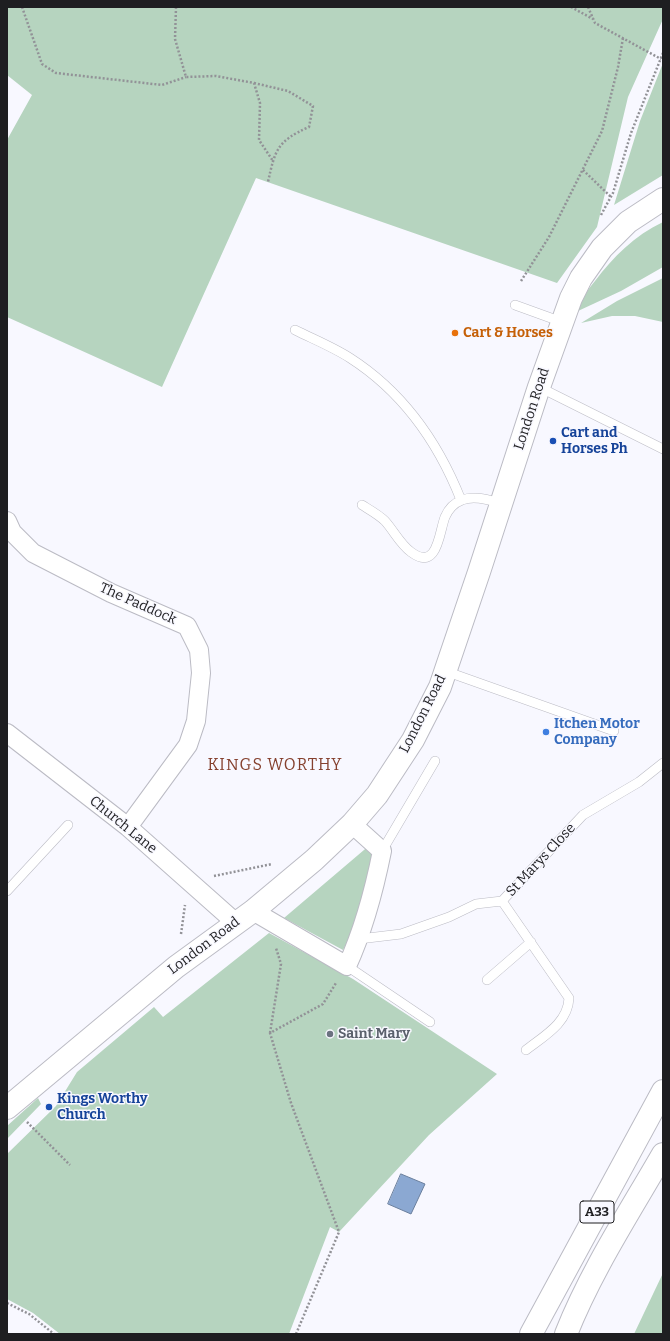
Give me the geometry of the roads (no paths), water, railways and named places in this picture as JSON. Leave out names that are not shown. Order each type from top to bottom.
[{"type":"main road","name":"London Road","points":[[7,1108],[176,967],[244,916],[321,853],[352,824],[377,795],[413,740],[440,687],[502,503],[539,387],[562,322],[581,278],[602,248],[628,222],[663,199]]},
{"type":"main road","name":"A33","points":[[531,1334],[663,1091]]},
{"type":"main road","name":"A33","points":[[566,1334],[573,1317],[617,1232],[663,1154]]},
{"type":"street","name":"The Paddock","points":[[7,521],[12,532],[33,553],[111,593],[187,626],[199,650],[201,673],[196,721],[188,745],[128,827]]},
{"type":"street","name":"Church Lane","points":[[7,733],[128,827],[189,881],[244,916]]},
{"type":"street","points":[[244,916],[347,966],[359,939],[374,891],[382,851],[352,824]]},
{"type":"lane","points":[[515,305],[562,322]]},
{"type":"lane","points":[[295,330],[349,357],[393,391],[423,427],[450,471],[461,500]]},
{"type":"lane","points":[[539,387],[663,449]]},
{"type":"lane","points":[[362,505],[385,521],[411,552],[421,557],[429,556],[434,551],[439,543],[445,518],[451,507],[461,500],[480,498],[502,503]]},
{"type":"lane","points":[[446,671],[614,731]]},
{"type":"lane","points":[[382,851],[435,761]]},
{"type":"lane","name":"St Marys Close","points":[[359,939],[401,934],[449,917],[476,904],[502,900],[583,815],[639,782],[663,763]]},
{"type":"lane","points":[[7,891],[68,824]]},
{"type":"lane","points":[[502,900],[569,998],[566,1013],[562,1020],[526,1050]]},
{"type":"lane","points":[[487,980],[531,942]]},
{"type":"lane","points":[[347,966],[430,1022]]},
{"type":"water","points":[[401,1174],[425,1184],[411,1214],[388,1204]]},
{"type":"place","name":"Cart & Horses","points":[[455,333]]},
{"type":"place","name":"Cart and Horses Ph","points":[[553,441]]},
{"type":"place","name":"Itchen Motor Company","points":[[546,732]]},
{"type":"place","name":"Saint Mary","points":[[330,1034]]},
{"type":"place","name":"Kings Worthy Church","points":[[49,1107]]},
{"type":"district","name":"KINGS WORTHY","points":[[275,766]]}]
